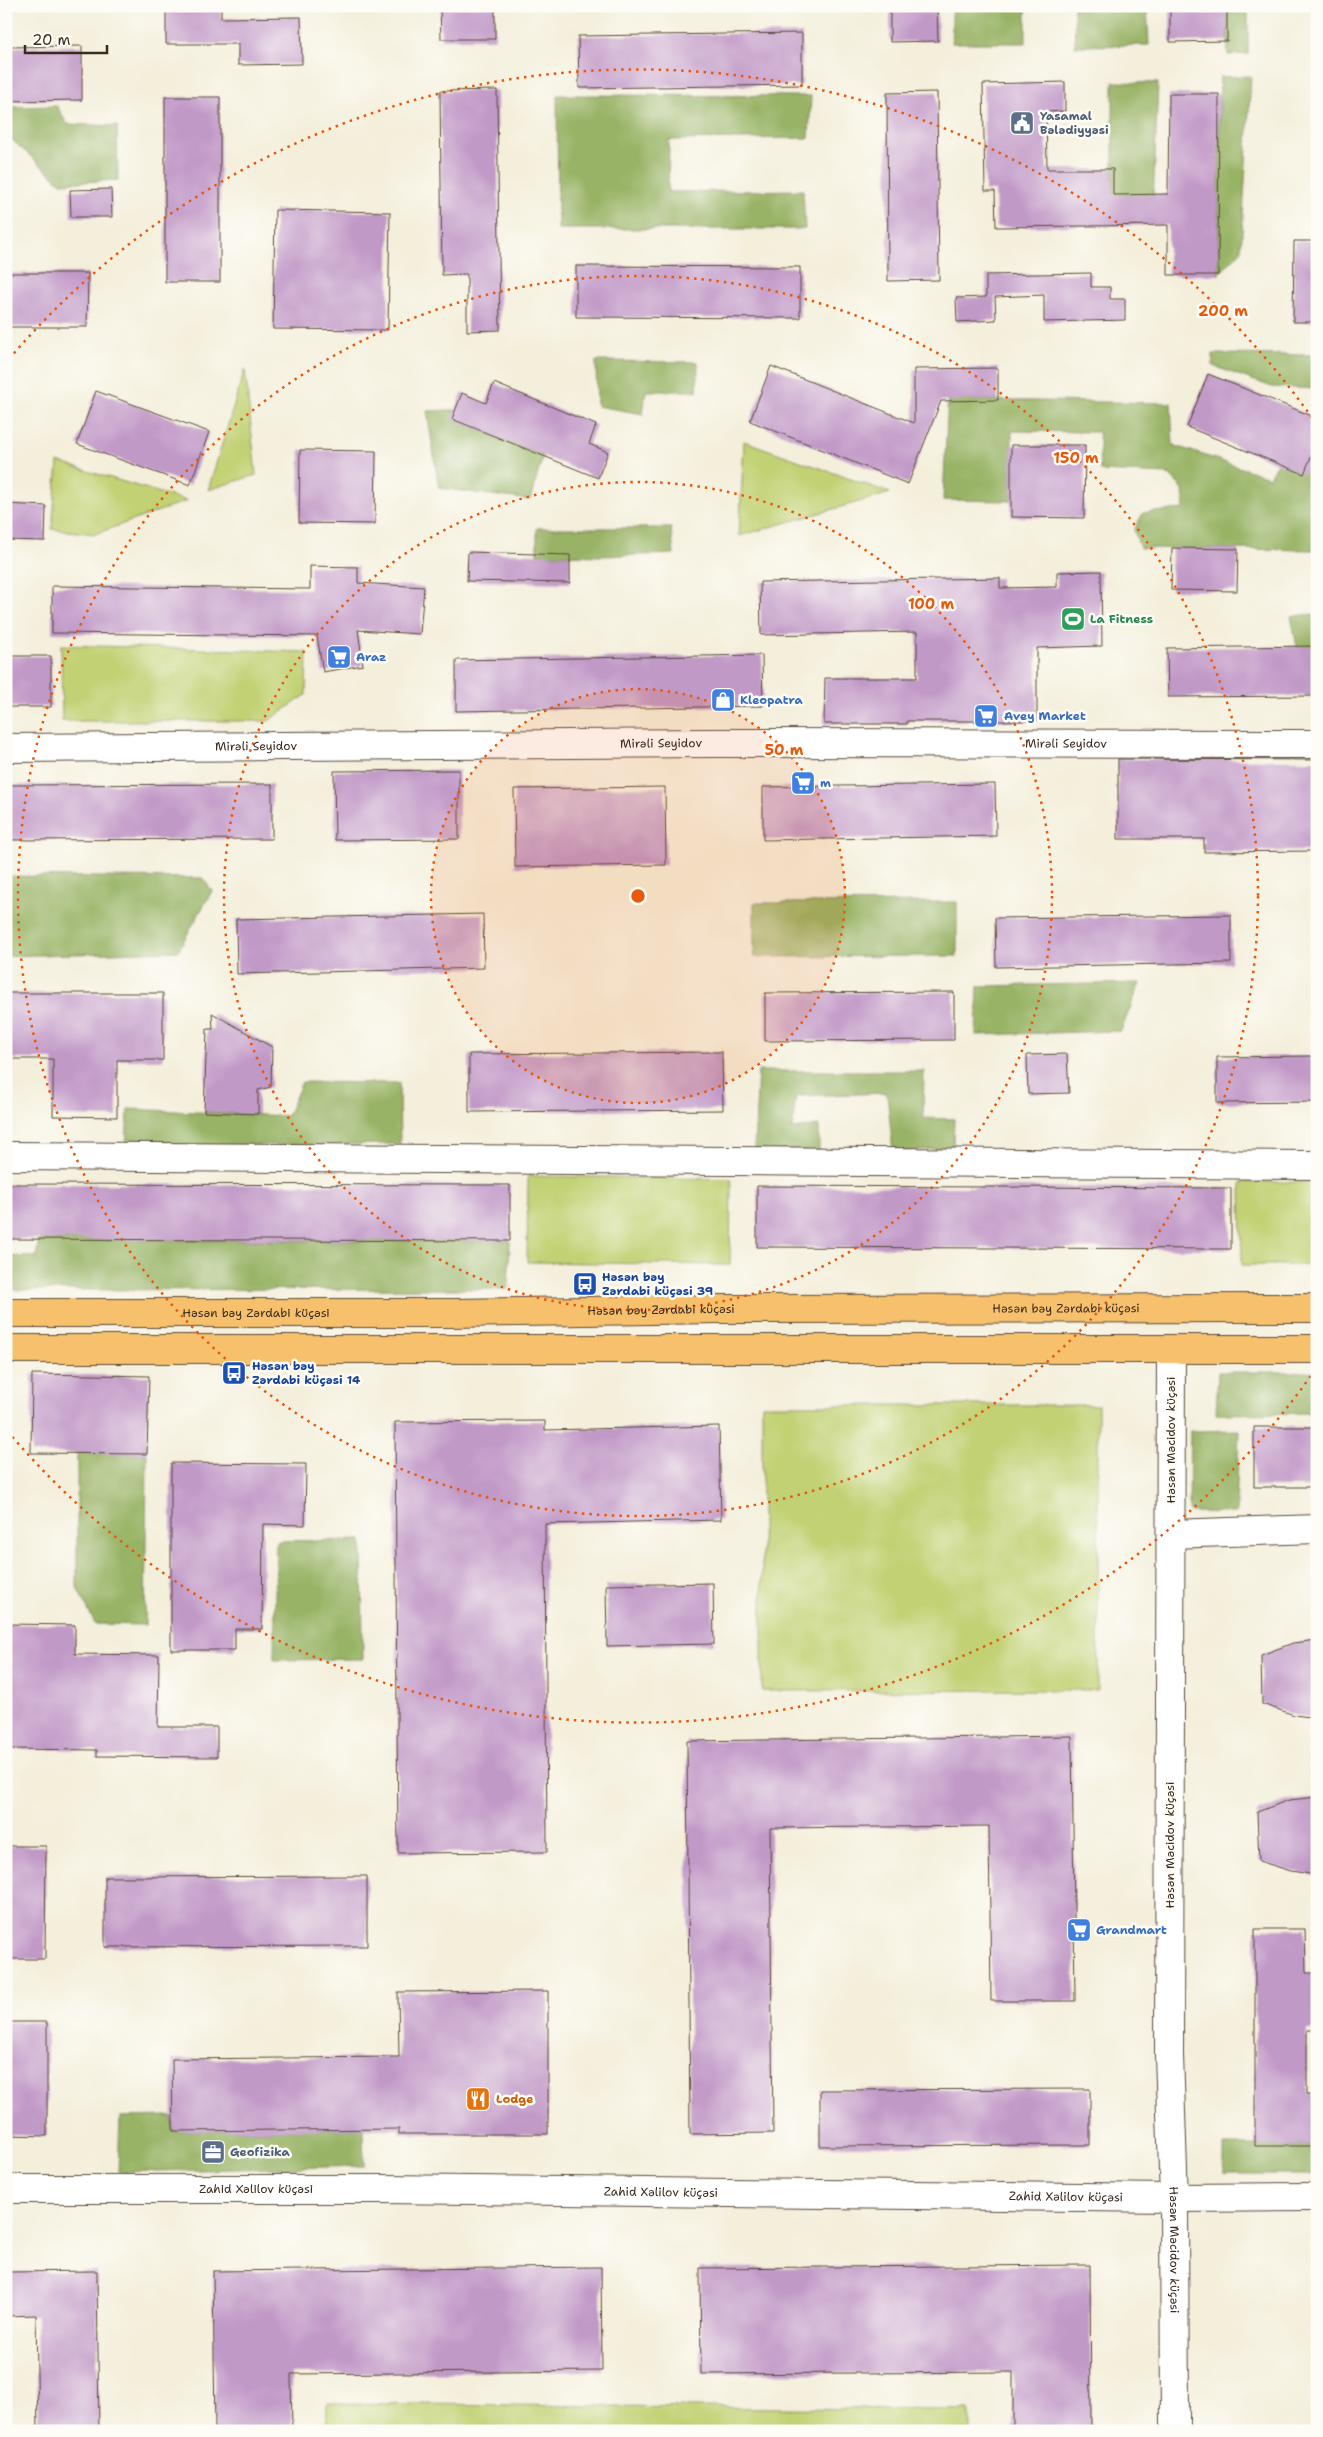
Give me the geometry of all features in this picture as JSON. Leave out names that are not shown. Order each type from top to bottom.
[{"type":"main road","name":"Həsən bəy Zərdabi küçəsi","points":[[6,1313],[453,1313],[720,1309],[1317,1308]]},
{"type":"main road","points":[[6,1349],[1317,1349]]},
{"type":"street","name":"Mirəli Seyidov","points":[[6,748],[710,743],[1317,744]]},
{"type":"street","points":[[6,1156],[1317,1165]]},
{"type":"street","name":"Həsən Məcidov küçəsi","points":[[1171,1349],[1169,2055],[1174,2198],[1175,2431]]},
{"type":"street","points":[[1171,1534],[1317,1529]]},
{"type":"street","name":"Zahid Xəlilov küçəsi","points":[[6,2189],[381,2189],[1174,2198],[1317,2196]]},
{"type":"green space","points":[[952,6],[1026,6],[1026,43],[952,43]]},
{"type":"green space","points":[[1074,6],[1147,6],[1149,45],[1075,46]]},
{"type":"green space","points":[[1227,6],[1248,6],[1248,54],[1228,55]]},
{"type":"green space","points":[[1251,76],[1241,251],[1218,275],[1220,77]]},
{"type":"green space","points":[[1113,82],[1158,83],[1153,207],[1128,208],[1128,195],[1113,195]]},
{"type":"green space","points":[[557,95],[811,96],[809,138],[669,140],[668,192],[803,190],[805,229],[558,229]]},
{"type":"green space","points":[[57,106],[67,124],[117,126],[118,180],[61,183],[11,139],[6,139],[6,107]]},
{"type":"green space","points":[[1213,354],[1317,355],[1317,389],[1272,387],[1213,366]]},
{"type":"green space","points":[[596,361],[698,362],[697,391],[646,391],[643,414],[597,406]]},
{"type":"green space","points":[[245,369],[256,475],[208,490]]},
{"type":"green space","points":[[948,395],[972,400],[1171,403],[1173,445],[1269,477],[1277,463],[1313,452],[1317,453],[1317,550],[1140,548],[1134,530],[1143,513],[1184,509],[1183,489],[1168,474],[1100,471],[1099,432],[1012,431],[1011,501],[943,500]]},
{"type":"green space","points":[[456,410],[452,419],[543,456],[530,500],[439,488],[427,411]]},
{"type":"green space","points":[[744,441],[890,493],[739,536]]},
{"type":"green space","points":[[58,462],[187,501],[95,534],[52,529]]},
{"type":"green space","points":[[537,528],[671,528],[674,554],[599,556],[537,554]]},
{"type":"green space","points":[[1317,614],[1317,646],[1297,647],[1291,616]]},
{"type":"green space","points":[[61,645],[307,652],[306,695],[268,721],[62,721]]},
{"type":"green space","points":[[6,876],[203,878],[212,891],[178,951],[6,956]]},
{"type":"green space","points":[[957,902],[957,956],[754,957],[754,903]]},
{"type":"green space","points":[[1140,983],[1121,1031],[976,1035],[978,986]]},
{"type":"green space","points":[[758,1071],[924,1071],[923,1118],[954,1119],[953,1148],[893,1152],[887,1093],[796,1096],[792,1129],[819,1126],[819,1152],[754,1149]]},
{"type":"green space","points":[[302,1082],[399,1083],[400,1144],[126,1146],[128,1109],[287,1116]]},
{"type":"green space","points":[[528,1176],[731,1179],[730,1265],[527,1262]]},
{"type":"green space","points":[[1241,1182],[1317,1182],[1317,1265],[1242,1265]]},
{"type":"green space","points":[[39,1240],[510,1241],[508,1289],[6,1290],[6,1256],[36,1257]]},
{"type":"green space","points":[[1218,1372],[1317,1372],[1317,1413],[1216,1414]]},
{"type":"green space","points":[[762,1405],[1098,1405],[1098,1690],[762,1691]]},
{"type":"green space","points":[[1239,1430],[1236,1513],[1189,1512],[1190,1431]]},
{"type":"green space","points":[[77,1453],[147,1454],[145,1625],[95,1624],[77,1588]]},
{"type":"green space","points":[[362,1540],[363,1659],[274,1660],[276,1541]]},
{"type":"green space","points":[[172,2116],[173,2131],[363,2129],[364,2166],[118,2172],[120,2117]]},
{"type":"green space","points":[[1224,2146],[1317,2146],[1317,2174],[1224,2174]]},
{"type":"green space","points":[[327,2403],[970,2410],[970,2431],[326,2431]]},
{"type":"building","points":[[166,6],[221,6],[221,18],[301,17],[302,64],[238,65],[238,44],[166,44]]},
{"type":"building","points":[[440,6],[495,6],[495,39],[441,39]]},
{"type":"building","points":[[890,6],[937,6],[938,41],[890,42]]},
{"type":"building","points":[[1170,6],[1227,6],[1227,41],[1170,42]]},
{"type":"building","points":[[802,33],[802,85],[579,88],[578,36]]},
{"type":"building","points":[[82,46],[82,100],[6,101],[6,47]]},
{"type":"building","points":[[1065,82],[1065,111],[1046,112],[1047,169],[1113,169],[1113,195],[1168,194],[1169,94],[1219,94],[1218,275],[1168,275],[1168,225],[996,227],[995,191],[985,191],[983,84]]},
{"type":"building","points":[[497,90],[500,330],[467,331],[467,274],[442,275],[440,91]]},
{"type":"building","points":[[937,92],[939,280],[888,281],[887,93]]},
{"type":"building","points":[[165,97],[220,97],[220,282],[165,282]]},
{"type":"building","points":[[111,189],[112,217],[71,217],[70,190]]},
{"type":"building","points":[[275,210],[390,212],[388,330],[273,329]]},
{"type":"building","points":[[1294,241],[1317,241],[1317,322],[1293,322]]},
{"type":"building","points":[[576,266],[800,267],[800,318],[576,317]]},
{"type":"building","points":[[6,273],[88,273],[87,327],[6,327]]},
{"type":"building","points":[[1091,273],[1091,287],[1110,287],[1110,299],[1125,299],[1125,320],[1044,322],[1044,295],[995,297],[996,320],[957,322],[956,298],[986,297],[986,275]]},
{"type":"building","points":[[771,366],[914,423],[914,369],[998,368],[998,400],[941,401],[908,484],[750,421]]},
{"type":"building","points":[[1208,374],[1317,418],[1317,442],[1304,474],[1187,427]]},
{"type":"building","points":[[494,383],[596,425],[589,444],[608,452],[598,478],[452,419],[462,393],[486,403]]},
{"type":"building","points":[[96,391],[209,432],[190,485],[77,444]]},
{"type":"building","points":[[1011,445],[1085,445],[1084,518],[1011,517]]},
{"type":"building","points":[[300,450],[376,451],[375,524],[299,523]]},
{"type":"building","points":[[6,504],[46,506],[45,541],[6,540]]},
{"type":"building","points":[[1172,548],[1238,549],[1237,591],[1171,590]]},
{"type":"building","points":[[468,552],[570,555],[570,583],[467,581]]},
{"type":"building","points":[[310,566],[358,567],[358,583],[424,587],[420,634],[358,630],[363,665],[323,672],[317,636],[52,633],[52,586],[310,589]]},
{"type":"building","points":[[1101,571],[1102,646],[1037,648],[1037,721],[907,721],[907,724],[824,724],[825,678],[917,678],[917,632],[761,635],[760,582],[1000,578],[1000,588],[1057,587],[1057,572]]},
{"type":"building","points":[[1317,646],[1317,696],[1168,697],[1167,648]]},
{"type":"building","points":[[762,655],[763,706],[456,711],[456,660]]},
{"type":"building","points":[[6,656],[51,656],[51,707],[6,707]]},
{"type":"building","points":[[1118,759],[1317,760],[1317,851],[1204,852],[1204,839],[1118,839]]},
{"type":"building","points":[[459,770],[459,839],[335,840],[334,771]]},
{"type":"building","points":[[272,784],[272,839],[6,840],[6,785]]},
{"type":"building","points":[[995,784],[996,836],[763,840],[763,787]]},
{"type":"building","points":[[665,787],[666,865],[515,867],[514,789]]},
{"type":"building","points":[[483,914],[484,968],[237,974],[236,919]]},
{"type":"building","points":[[1231,915],[1231,963],[996,967],[995,918]]},
{"type":"building","points":[[954,992],[954,1040],[765,1041],[765,993]]},
{"type":"building","points":[[6,993],[163,993],[163,1060],[117,1060],[117,1117],[53,1116],[53,1059],[6,1059]]},
{"type":"building","points":[[212,1013],[272,1047],[271,1087],[258,1090],[258,1114],[204,1112],[207,1029],[213,1029]]},
{"type":"building","points":[[722,1052],[723,1110],[469,1112],[469,1054]]},
{"type":"building","points":[[1067,1054],[1069,1093],[1028,1094],[1027,1055]]},
{"type":"building","points":[[1317,1056],[1317,1102],[1217,1103],[1217,1057]]},
{"type":"building","points":[[6,1184],[510,1185],[510,1241],[6,1239]]},
{"type":"building","points":[[757,1186],[1231,1188],[1231,1249],[757,1247]]},
{"type":"building","points":[[32,1374],[149,1376],[147,1454],[31,1453]]},
{"type":"building","points":[[545,1421],[545,1430],[719,1426],[721,1520],[545,1524],[547,1852],[398,1853],[395,1422]]},
{"type":"building","points":[[1254,1427],[1317,1427],[1317,1487],[1254,1487]]},
{"type":"building","points":[[171,1463],[306,1464],[305,1525],[263,1524],[262,1629],[235,1629],[235,1650],[171,1650]]},
{"type":"building","points":[[713,1583],[714,1644],[607,1646],[606,1585]]},
{"type":"building","points":[[6,1624],[75,1625],[75,1654],[159,1655],[158,1727],[217,1727],[217,1757],[97,1756],[97,1750],[6,1749]]},
{"type":"building","points":[[1317,1640],[1317,1718],[1294,1715],[1262,1704],[1261,1655],[1293,1643]]},
{"type":"building","points":[[1072,1736],[1075,2001],[991,2001],[989,1826],[770,1828],[773,2133],[690,2134],[687,1741]]},
{"type":"building","points":[[1317,1797],[1317,1875],[1291,1871],[1259,1861],[1257,1812],[1289,1800]]},
{"type":"building","points":[[6,1846],[46,1846],[45,1959],[6,1959]]},
{"type":"building","points":[[367,1876],[367,1946],[105,1947],[105,1877]]},
{"type":"building","points":[[1255,1929],[1305,1929],[1306,1973],[1317,1973],[1317,2030],[1307,2030],[1307,2095],[1317,2095],[1317,2146],[1255,2146]]},
{"type":"building","points":[[548,1991],[548,2134],[399,2134],[399,2129],[173,2131],[172,2059],[399,2057],[398,1992]]},
{"type":"building","points":[[6,2022],[47,2022],[47,2136],[6,2135]]},
{"type":"building","points":[[1090,2089],[1090,2145],[820,2146],[820,2090]]},
{"type":"building","points":[[1090,2265],[1091,2431],[1013,2431],[1013,2372],[701,2374],[700,2268]]},
{"type":"building","points":[[601,2267],[602,2371],[291,2374],[292,2431],[215,2431],[213,2271]]},
{"type":"building","points":[[97,2271],[99,2431],[38,2431],[36,2315],[6,2316],[6,2272]]},
{"type":"place","name":"Yasamal Bələdiyyəsi","points":[[1022,123]]},
{"type":"place","name":"La Fitness","points":[[1073,619]]},
{"type":"place","name":"Araz","points":[[339,657]]},
{"type":"place","name":"Kleopatra","points":[[723,700]]},
{"type":"place","name":"Avey Market","points":[[986,716]]},
{"type":"place","name":"m","points":[[803,783]]},
{"type":"place","name":"Həsən bəy Zərdabi küçəsi 39","points":[[585,1284]]},
{"type":"place","name":"Həsən bəy Zərdabi küçəsi 14","points":[[234,1373]]},
{"type":"place","name":"Grandmart","points":[[1079,1930]]},
{"type":"place","name":"Lodge","points":[[478,2099]]},
{"type":"place","name":"Geofizika","points":[[213,2152]]}]
